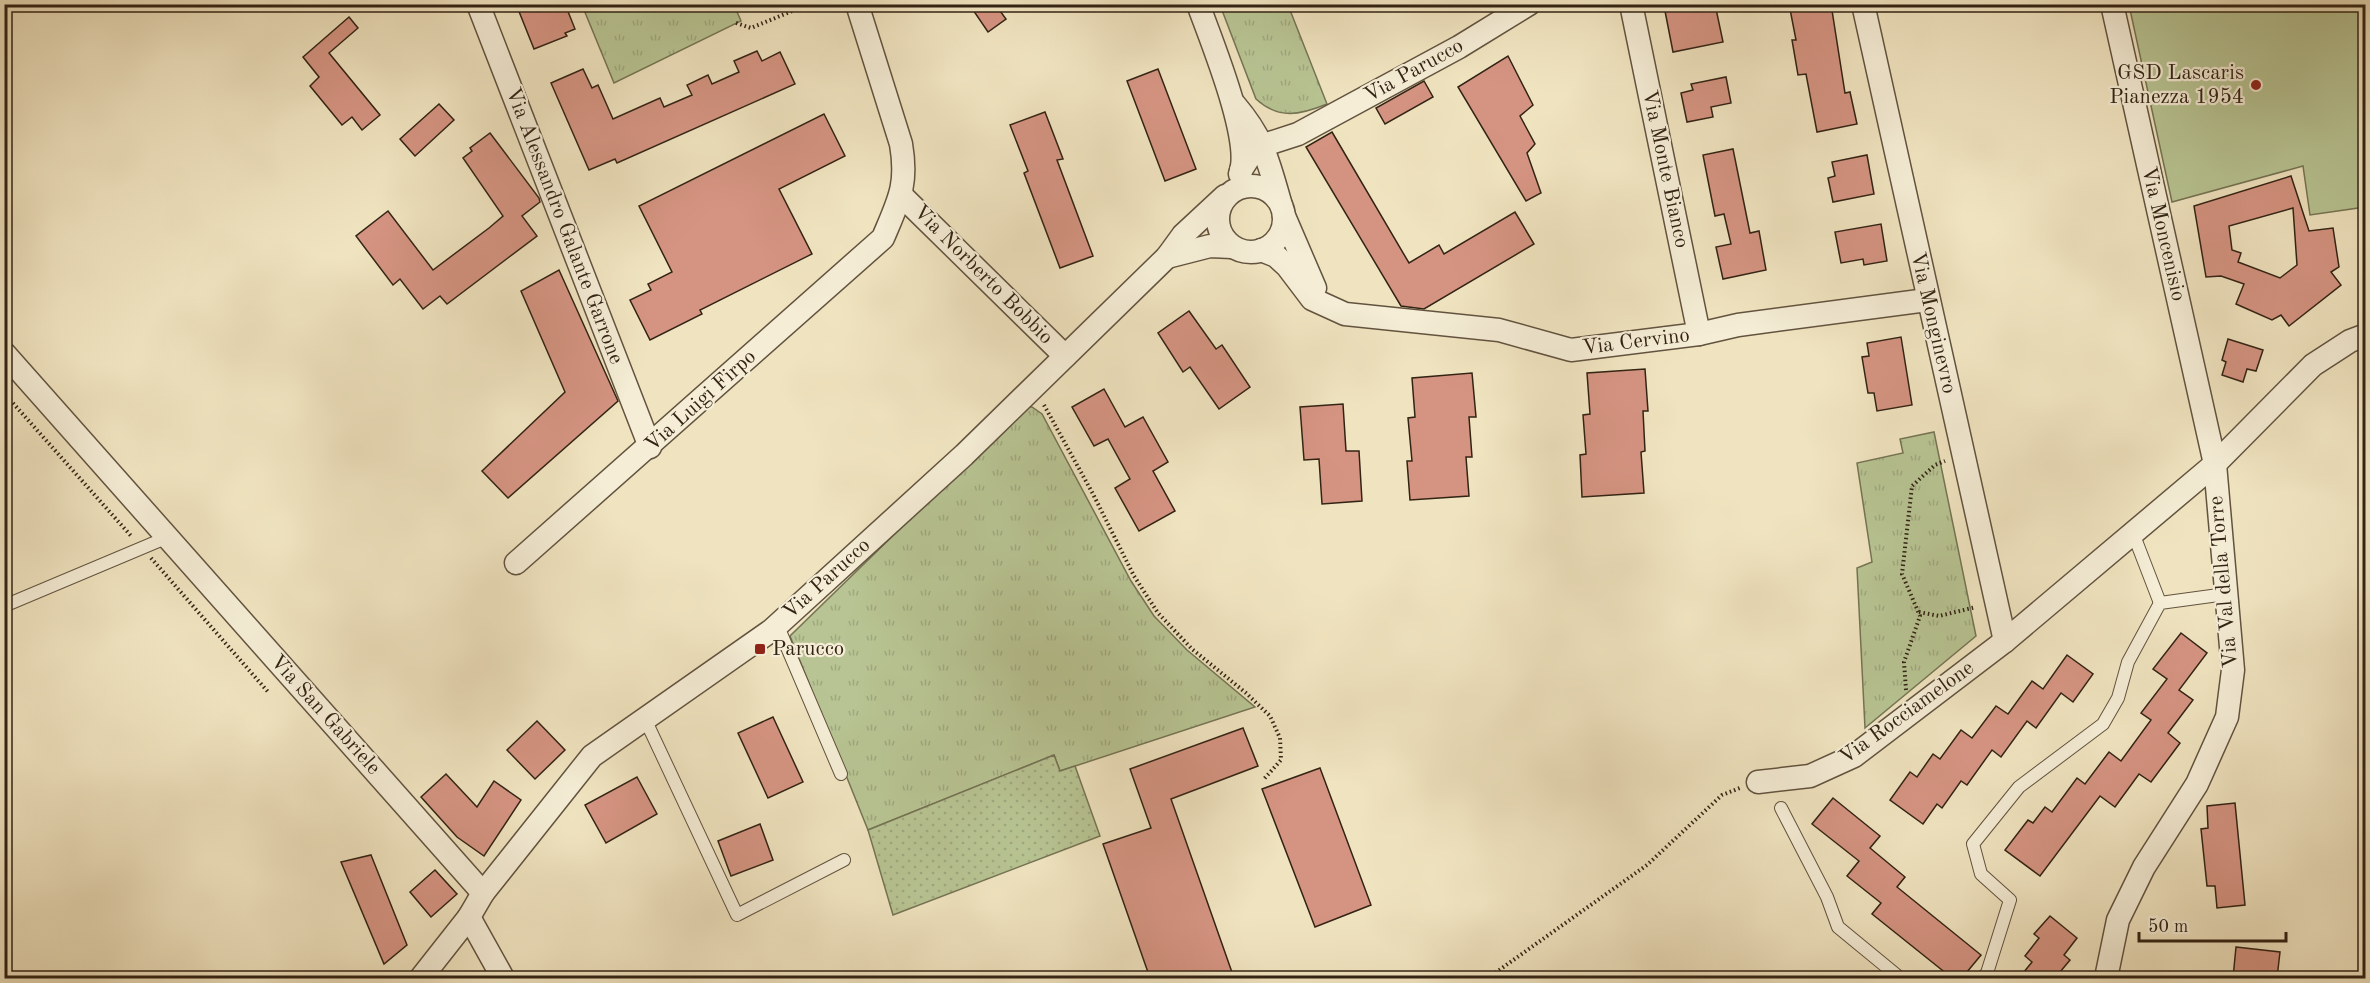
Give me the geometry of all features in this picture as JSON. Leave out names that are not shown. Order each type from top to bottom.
[{"type":"street","name":"Via Alessandro Galante Garrone","points":[[478,4],[650,447]]},
{"type":"street","name":"Via Norberto Bobbio","points":[[856,4],[901,144],[905,167],[901,195],[883,238]]},
{"type":"street","points":[[1198,4],[1234,105],[1241,170]]},
{"type":"street","name":"Via Parucco","points":[[1264,146],[1280,138],[1298,134],[1459,47],[1529,4]]},
{"type":"street","name":"Via Monte Bianco","points":[[1631,4],[1699,334]]},
{"type":"street","name":"Via Monginevro","points":[[1863,4],[1927,300],[2005,641]]},
{"type":"street","name":"Via Moncenisio","points":[[2112,4],[2215,464]]},
{"type":"street","points":[[1234,105],[1260,120],[1298,134],[1282,154],[1273,178]]},
{"type":"street","name":"Via Cervino","points":[[1234,105],[1254,128],[1264,146],[1282,210],[1313,285],[1323,300],[1345,314]]},
{"type":"street","points":[[1232,247],[1218,228],[1217,217],[1252,153],[1264,146]]},
{"type":"street","points":[[1167,257],[1210,246],[1232,247],[1242,251],[1261,250],[1274,243],[1281,234],[1282,210],[1266,189],[1245,185],[1228,194]]},
{"type":"street","name":"Via Parucco","points":[[421,978],[469,917],[483,893],[592,756],[777,624],[964,454],[1167,257],[1183,235],[1228,194]]},
{"type":"street","name":"Via Norberto Bobbio","points":[[901,195],[1065,356]]},
{"type":"street","name":"Via Luigi Firpo","points":[[516,563],[650,447],[883,238]]},
{"type":"street","name":"Via Cervino","points":[[1261,250],[1276,256],[1287,266],[1312,299],[1345,314],[1499,330],[1570,350],[1699,334],[1738,325],[1927,300]]},
{"type":"street","points":[[2215,464],[2313,365],[2350,341],[2366,335]]},
{"type":"street","name":"Via San Gabriele","points":[[4,352],[483,893]]},
{"type":"street","name":"Via Rocciamelone","points":[[1758,782],[1810,776],[1854,756],[2005,641],[2215,464]]},
{"type":"street","name":"Via Val della Torre","points":[[2106,978],[2118,920],[2144,867],[2197,784],[2228,717],[2233,670],[2215,464]]},
{"type":"street","points":[[469,917],[503,978]]},
{"type":"lane","points":[[1982,978],[1987,973],[2010,900],[1981,874],[1973,844],[2019,786],[2103,724],[2118,698],[2128,662],[2160,603],[2133,533]]},
{"type":"lane","points":[[4,606],[168,537]]},
{"type":"lane","points":[[2160,603],[2226,594]]},
{"type":"lane","points":[[777,624],[841,774]]},
{"type":"lane","points":[[645,719],[737,915],[844,860]]},
{"type":"lane","points":[[1781,808],[1827,897],[1838,927],[1900,978]]},
{"type":"path","points":[[736,23],[751,28],[809,4]]},
{"type":"path","points":[[1033,387],[1093,494],[1134,576],[1158,612],[1192,649],[1246,693],[1270,716],[1280,738],[1281,760],[1264,779]]},
{"type":"path","points":[[1913,711],[1904,684],[1904,662],[1920,616],[1902,574],[1912,486],[1935,465],[1963,454]]},
{"type":"path","points":[[1919,612],[1939,616],[1996,600]]},
{"type":"path","points":[[1488,978],[1647,865],[1722,795],[1758,782]]},
{"type":"green space","points":[[582,5],[734,5],[741,21],[614,83]]},
{"type":"green space","points":[[1220,5],[1288,5],[1327,104],[1299,113],[1281,113],[1256,99]]},
{"type":"green space","name":"GSD Lascaris Pianezza 1954","points":[[2129,5],[2365,5],[2365,207],[2310,215],[2303,166],[2172,202]]},
{"type":"green space","points":[[1025,407],[1032,407],[1042,414],[1131,581],[1154,616],[1187,650],[1255,707],[1060,771],[1054,755],[868,830],[790,636]]},
{"type":"green space","points":[[1934,432],[1976,636],[1865,728],[1857,568],[1872,562],[1857,463],[1903,453],[1900,439]]},
{"type":"green space","points":[[1054,755],[1060,771],[1075,766],[1100,836],[893,915],[868,830]]},
{"type":"building","points":[[516,4],[565,4],[575,29],[565,33],[567,36],[534,49]]},
{"type":"building","points":[[969,4],[995,4],[1006,19],[988,32]]},
{"type":"building","points":[[1669,4],[1715,4],[1723,42],[1673,52],[1665,11],[1671,10]]},
{"type":"building","points":[[1789,4],[1831,4],[1845,93],[1850,92],[1857,124],[1817,132],[1806,74],[1798,75],[1792,40],[1796,40]]},
{"type":"building","points":[[349,17],[358,28],[329,53],[380,115],[362,130],[352,117],[342,125],[310,86],[319,77],[303,57]]},
{"type":"building","points":[[757,51],[762,61],[780,52],[795,84],[617,163],[615,159],[589,170],[551,83],[583,69],[592,88],[598,85],[613,119],[660,98],[664,107],[692,95],[687,85],[708,75],[712,84],[739,72],[734,61]]},
{"type":"building","points":[[1508,56],[1533,105],[1520,116],[1535,144],[1527,153],[1541,193],[1526,201],[1458,87]]},
{"type":"building","points":[[1158,69],[1196,169],[1165,181],[1127,81]]},
{"type":"building","points":[[1726,77],[1731,103],[1711,107],[1713,117],[1687,122],[1681,93],[1693,90],[1691,84]]},
{"type":"building","points":[[1424,81],[1433,97],[1385,124],[1376,108]]},
{"type":"building","points":[[439,104],[454,120],[415,156],[400,139]]},
{"type":"building","points":[[1045,112],[1063,159],[1057,160],[1093,256],[1060,268],[1024,173],[1028,171],[1010,125]]},
{"type":"building","points":[[824,114],[845,156],[779,189],[812,254],[700,310],[702,314],[650,340],[630,300],[651,290],[648,284],[672,272],[639,206]]},
{"type":"building","points":[[1332,132],[1409,263],[1439,245],[1444,254],[1515,212],[1534,244],[1424,309],[1401,306],[1306,147]]},
{"type":"building","points":[[490,133],[539,198],[540,202],[522,216],[537,236],[447,304],[440,296],[423,309],[400,279],[393,285],[356,236],[388,211],[433,270],[489,228],[503,216],[463,158],[472,151],[470,148]]},
{"type":"building","points":[[1733,149],[1750,233],[1759,231],[1766,270],[1723,279],[1716,247],[1731,244],[1724,214],[1715,216],[1703,155]]},
{"type":"building","points":[[1867,155],[1874,194],[1833,202],[1828,178],[1835,176],[1832,162]]},
{"type":"building","points":[[2291,176],[2309,231],[2333,228],[2339,267],[2331,272],[2341,285],[2289,326],[2281,315],[2272,320],[2236,304],[2244,284],[2221,276],[2206,277],[2194,206]],"holes":[[[2293,208],[2297,265],[2280,278],[2238,262],[2241,253],[2232,250],[2229,226]]]},
{"type":"building","points":[[1881,224],[1887,261],[1864,265],[1863,259],[1841,263],[1835,232]]},
{"type":"building","points":[[559,270],[618,401],[508,498],[482,471],[565,392],[521,291]]},
{"type":"building","points":[[1189,311],[1216,349],[1222,345],[1250,387],[1219,409],[1190,367],[1183,372],[1158,333]]},
{"type":"building","points":[[1901,337],[1912,405],[1877,411],[1874,393],[1868,393],[1862,357],[1869,356],[1867,343]]},
{"type":"building","points":[[2228,339],[2263,350],[2256,371],[2247,369],[2243,382],[2222,375],[2226,362],[2222,360]]},
{"type":"building","points":[[1645,369],[1648,411],[1643,411],[1645,451],[1641,452],[1644,493],[1582,497],[1580,455],[1586,454],[1583,415],[1590,414],[1587,373]]},
{"type":"building","points":[[1472,373],[1476,417],[1469,417],[1472,457],[1466,457],[1469,496],[1410,500],[1407,461],[1412,461],[1408,418],[1415,417],[1412,378]]},
{"type":"building","points":[[1104,389],[1125,427],[1143,417],[1168,462],[1153,471],[1175,511],[1139,531],[1115,488],[1130,479],[1108,439],[1094,446],[1072,407]]},
{"type":"building","points":[[1343,404],[1346,451],[1359,451],[1362,501],[1322,504],[1319,459],[1304,460],[1300,407]]},
{"type":"building","points":[[2181,633],[2207,653],[2179,690],[2193,700],[2168,733],[2180,743],[2151,782],[2139,774],[2115,807],[2100,796],[2040,876],[2005,850],[2028,820],[2033,823],[2045,807],[2052,812],[2077,778],[2085,784],[2109,752],[2121,761],[2151,720],[2141,713],[2167,679],[2153,669]]},
{"type":"building","points":[[2067,655],[2093,674],[2073,702],[2061,693],[2036,728],[2027,721],[2001,757],[1992,750],[1967,785],[1961,781],[1942,808],[1937,804],[1923,824],[1890,800],[1910,772],[1917,777],[1933,754],[1940,759],[1961,730],[1972,738],[1996,706],[2008,714],[2032,681],[2043,689]]},
{"type":"building","points":[[773,717],[803,782],[768,798],[738,733]]},
{"type":"building","points":[[537,721],[565,750],[535,779],[507,750]]},
{"type":"building","points":[[1243,728],[1258,766],[1171,799],[1234,978],[1150,978],[1103,844],[1151,828],[1130,769]]},
{"type":"building","points":[[1320,768],[1371,905],[1315,927],[1262,789]]},
{"type":"building","points":[[446,774],[477,807],[494,781],[521,800],[484,856],[457,837],[421,797]]},
{"type":"building","points":[[637,777],[657,814],[606,843],[585,805]]},
{"type":"building","points":[[1833,798],[1880,836],[1870,848],[1905,877],[1897,887],[1981,955],[1962,978],[1952,978],[1872,914],[1881,903],[1847,876],[1859,861],[1812,824]]},
{"type":"building","points":[[2235,803],[2245,905],[2217,908],[2215,886],[2207,886],[2201,829],[2208,828],[2207,806]]},
{"type":"building","points":[[760,824],[773,860],[731,876],[718,841]]},
{"type":"building","points":[[371,855],[407,945],[384,964],[341,862]]},
{"type":"building","points":[[435,870],[457,894],[431,917],[410,892]]},
{"type":"building","points":[[2050,916],[2077,938],[2064,955],[2070,960],[2055,978],[2019,978],[2032,962],[2025,956],[2039,938],[2034,934]]},
{"type":"building","points":[[2236,947],[2280,952],[2277,978],[2233,978]]},
{"type":"place","name":"GSD Lascaris Pianezza 1954","points":[[2256,85]]},
{"type":"place","name":"Parucco","points":[[760,649]]}]
